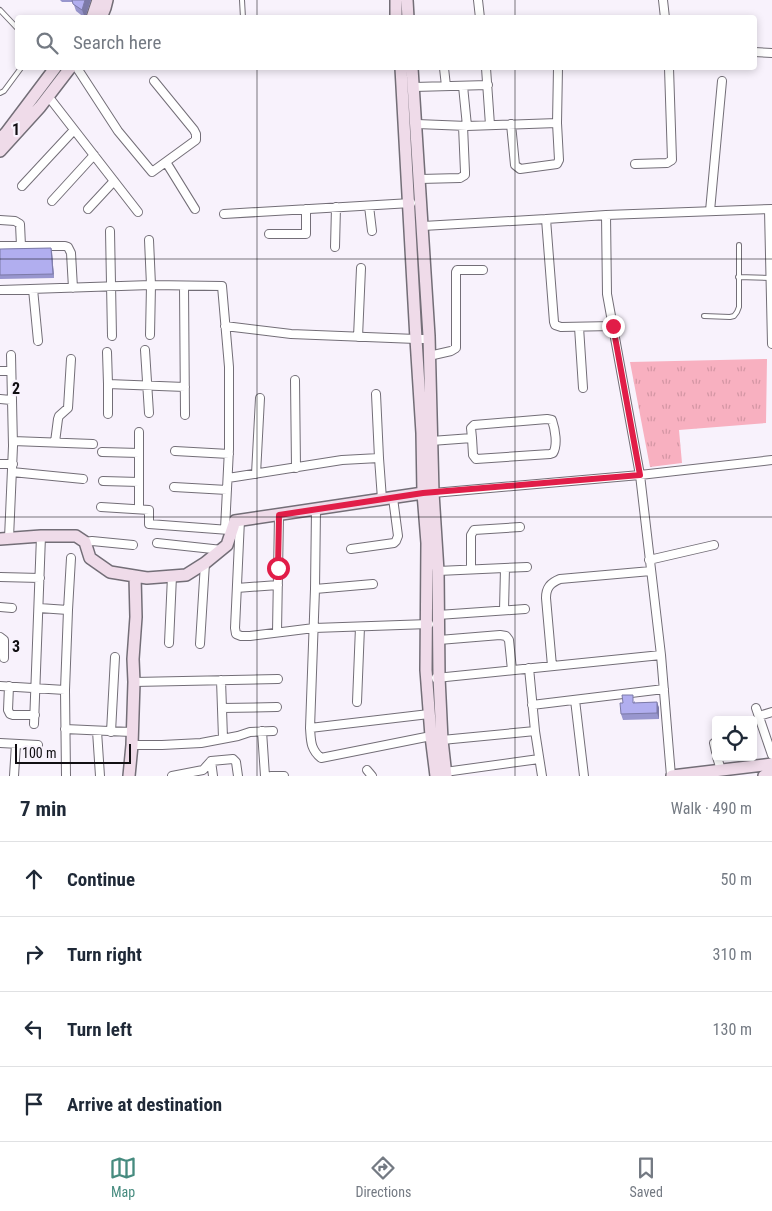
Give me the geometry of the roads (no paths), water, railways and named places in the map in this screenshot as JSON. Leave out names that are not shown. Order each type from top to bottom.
[{"type":"street","points":[[93,15],[98,0]]},
{"type":"street","points":[[102,15],[107,0]]},
{"type":"street","points":[[396,0],[396,15]]},
{"type":"street","points":[[407,0],[408,15]]},
{"type":"street","points":[[478,0],[479,15]]},
{"type":"street","points":[[663,0],[664,15]]},
{"type":"street","points":[[757,52],[772,53]]},
{"type":"street","points":[[2,135],[53,70]]},
{"type":"street","points":[[0,151],[13,138],[68,70]]},
{"type":"street","points":[[78,70],[118,131],[152,172],[196,140],[196,134],[154,81]]},
{"type":"street","points":[[400,70],[422,433],[438,571],[435,621],[427,678],[429,714],[436,738],[442,775],[539,759]]},
{"type":"street","points":[[412,70],[429,339],[432,441],[427,543],[435,621],[439,640],[436,738]]},
{"type":"street","points":[[444,70],[446,86]]},
{"type":"street","points":[[486,70],[490,125]]},
{"type":"street","points":[[511,124],[515,165],[520,169],[557,164],[559,160],[557,123],[558,70]]},
{"type":"street","points":[[635,164],[667,164],[672,160],[669,70]]},
{"type":"street","points":[[710,211],[722,81]]},
{"type":"street","points":[[414,87],[488,85]]},
{"type":"street","points":[[420,179],[460,178],[465,175],[463,86]]},
{"type":"street","points":[[48,96],[138,212]]},
{"type":"street","points":[[417,124],[465,126],[557,123]]},
{"type":"street","points":[[22,186],[74,130]]},
{"type":"street","points":[[52,201],[94,155]]},
{"type":"street","points":[[166,162],[195,209]]},
{"type":"street","points":[[88,209],[114,181]]},
{"type":"street","points":[[224,214],[421,203]]},
{"type":"street","points":[[369,206],[372,231]]},
{"type":"street","points":[[335,247],[336,208]]},
{"type":"street","points":[[269,234],[306,234],[306,209]]},
{"type":"street","points":[[423,226],[606,215],[771,210],[772,344]]},
{"type":"street","points":[[606,215],[607,294],[640,475],[661,655],[671,776],[772,764]]},
{"type":"street","points":[[546,219],[554,322],[558,326],[613,326]]},
{"type":"street","points":[[0,220],[15,221],[20,224],[21,246]]},
{"type":"street","points":[[110,231],[112,336]]},
{"type":"street","points":[[149,240],[151,285],[150,335]]},
{"type":"street","points":[[0,246],[65,246],[72,253],[72,288]]},
{"type":"street","points":[[358,337],[361,268]]},
{"type":"street","points":[[429,356],[451,352],[456,348],[456,272],[459,270],[484,270]]},
{"type":"street","points":[[0,290],[151,285],[184,287],[222,286],[229,367],[227,545],[186,575],[147,578],[110,572],[90,558],[85,542],[76,536],[5,538],[13,441],[11,355]]},
{"type":"street","points":[[184,287],[185,416]]},
{"type":"street","points":[[33,288],[38,341]]},
{"type":"street","points":[[225,326],[291,334],[429,339]]},
{"type":"street","points":[[579,327],[583,388]]},
{"type":"street","points":[[145,350],[149,413]]},
{"type":"street","points":[[107,352],[108,414]]},
{"type":"street","points":[[55,442],[59,416],[68,408],[71,359]]},
{"type":"street","points":[[0,371],[11,372]]},
{"type":"street","points":[[295,380],[296,468]]},
{"type":"street","points":[[108,384],[185,387]]},
{"type":"street","points":[[351,549],[394,543],[398,536],[379,458],[376,394]]},
{"type":"street","points":[[256,474],[260,398]]},
{"type":"street","points":[[0,399],[11,400]]},
{"type":"street","points":[[547,419],[552,420],[554,425],[555,451],[550,454],[476,459],[473,456],[472,438],[472,428],[474,425],[547,419]]},
{"type":"street","points":[[139,432],[139,509]]},
{"type":"street","points":[[432,441],[472,438]]},
{"type":"street","points":[[13,441],[93,444]]},
{"type":"street","points":[[175,451],[229,454]]},
{"type":"street","points":[[102,452],[139,453]]},
{"type":"street","points":[[228,478],[342,460],[379,458]]},
{"type":"street","points":[[228,530],[235,521],[240,520],[428,493],[640,475],[772,460]]},
{"type":"street","points":[[0,464],[12,468],[83,479]]},
{"type":"street","points":[[102,481],[139,482]]},
{"type":"street","points":[[174,487],[227,490]]},
{"type":"street","points":[[101,507],[149,510],[149,524],[228,530]]},
{"type":"street","points":[[316,509],[310,728],[311,744],[314,753],[321,758],[436,738],[535,731]]},
{"type":"street","points":[[277,632],[279,515]]},
{"type":"street","points":[[240,520],[235,628],[236,634],[241,636],[314,628],[360,627],[435,621],[504,610],[525,609]]},
{"type":"street","points":[[472,570],[471,535],[474,530],[520,527]]},
{"type":"street","points":[[34,724],[41,536]]},
{"type":"street","points":[[85,542],[92,540],[133,545]]},
{"type":"street","points":[[157,543],[222,550]]},
{"type":"street","points":[[650,560],[714,545]]},
{"type":"street","points":[[66,776],[65,690],[71,558]]},
{"type":"street","points":[[200,644],[204,563]]},
{"type":"street","points":[[438,571],[527,567]]},
{"type":"street","points":[[504,610],[505,568]]},
{"type":"street","points":[[552,666],[546,592],[553,582],[560,579],[651,571]]},
{"type":"street","points":[[129,776],[132,745],[133,659],[136,617],[135,576]]},
{"type":"street","points":[[169,643],[172,576]]},
{"type":"street","points":[[0,577],[40,578]]},
{"type":"street","points":[[315,589],[373,584]]},
{"type":"street","points":[[237,588],[278,585]]},
{"type":"street","points":[[0,607],[12,608]]},
{"type":"street","points":[[39,608],[68,610]]},
{"type":"street","points":[[356,702],[360,627]]},
{"type":"street","points":[[439,640],[506,636],[509,640],[512,670]]},
{"type":"street","points":[[0,637],[4,640],[4,658]]},
{"type":"street","points":[[427,678],[661,655]]},
{"type":"street","points":[[112,732],[115,657]]},
{"type":"street","points":[[529,668],[535,731],[542,776]]},
{"type":"street","points":[[134,682],[278,679]]},
{"type":"street","points":[[221,680],[223,738]]},
{"type":"street","points":[[35,715],[10,714],[4,686],[65,690]]},
{"type":"street","points":[[532,705],[664,689]]},
{"type":"street","points":[[576,700],[584,776]]},
{"type":"street","points":[[222,708],[277,707]]},
{"type":"street","points":[[772,712],[757,712],[772,755]]},
{"type":"street","points":[[310,728],[429,714]]},
{"type":"street","points":[[65,729],[131,732]]},
{"type":"street","points":[[97,731],[100,776]]},
{"type":"street","points":[[262,731],[265,776]]},
{"type":"street","points":[[132,745],[201,743],[250,732],[273,731]]},
{"type":"street","points":[[0,743],[38,746]]},
{"type":"street","points":[[14,776],[16,744]]},
{"type":"street","points":[[172,776],[188,775],[204,770],[211,761],[234,759],[238,776]]},
{"type":"street","points":[[211,761],[213,776]]},
{"type":"street","points":[[718,761],[721,770]]},
{"type":"street","points":[[764,776],[772,775]]},
{"type":"street","points":[[271,776],[284,776]]},
{"type":"lane","points":[[242,0],[243,15]]},
{"type":"lane","points":[[0,10],[15,26]]},
{"type":"lane","points":[[0,93],[20,70]]},
{"type":"lane","points":[[704,316],[734,316],[739,307],[739,245]]},
{"type":"lane","points":[[738,277],[771,278]]}]
